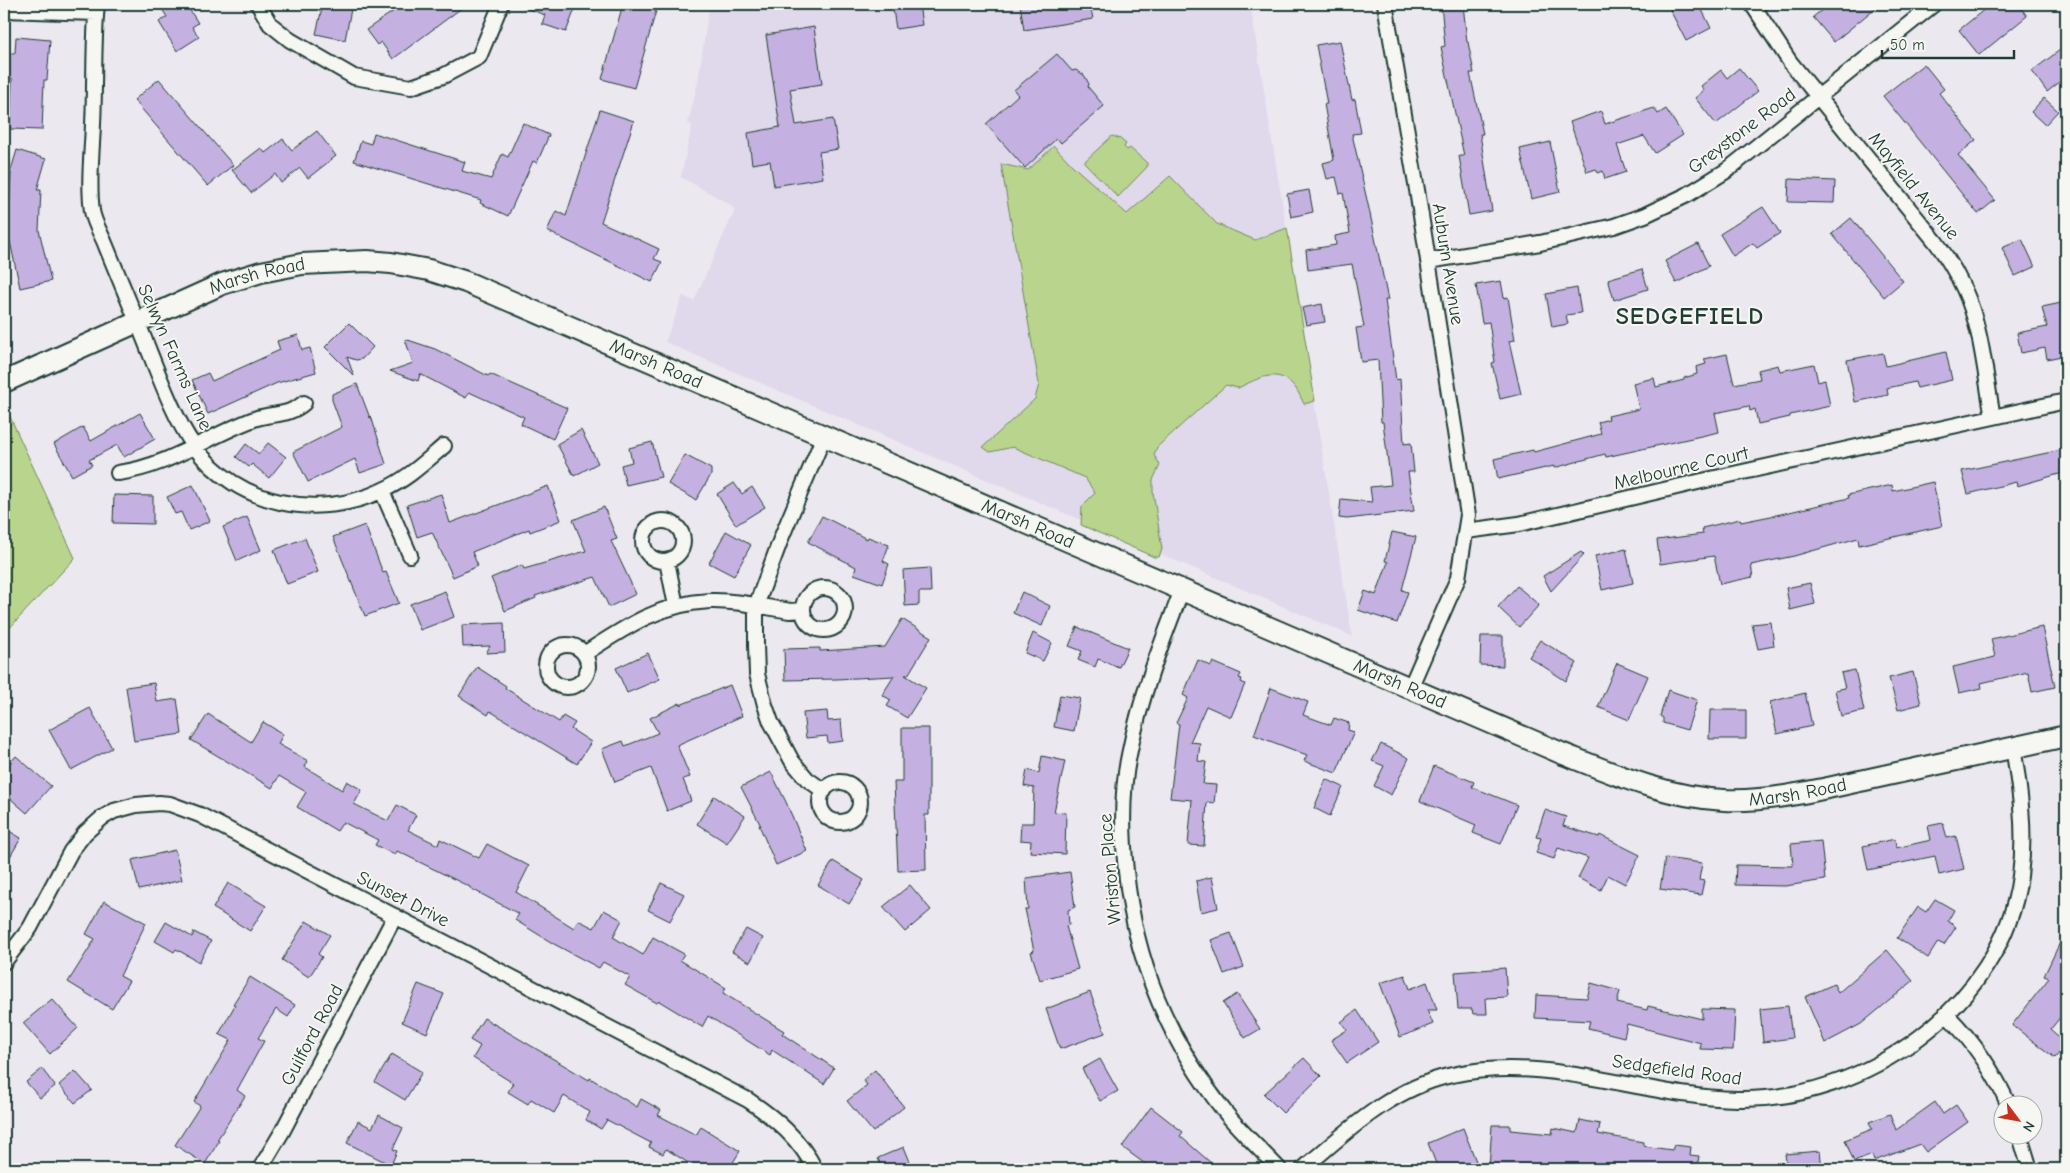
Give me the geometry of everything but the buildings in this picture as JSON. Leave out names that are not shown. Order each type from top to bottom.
[{"type":"street","points":[[261,5],[270,24],[290,40],[354,77],[411,87],[443,76],[479,56],[502,4]]},
{"type":"street","name":"Auburn Avenue","points":[[1385,4],[1467,500],[1466,531]]},
{"type":"street","name":"Mayfield Avenue","points":[[1752,4],[1775,41],[1818,97],[1950,261],[1964,290],[1975,321],[1993,417]]},
{"type":"street","name":"Greystone Road","points":[[1428,261],[1540,243],[1614,226],[1645,215],[1687,195],[1726,171],[1934,4]]},
{"type":"street","points":[[4,10],[96,8]]},
{"type":"street","name":"Selwyn Farms Lane","points":[[96,8],[91,152],[92,213],[179,419],[195,446],[214,469],[240,487],[277,502],[313,507],[340,505],[382,491],[412,473],[444,446]]},
{"type":"street","name":"Marsh Road","points":[[4,382],[222,284],[261,272],[302,264],[345,260],[391,263],[429,270],[466,282],[1623,778],[1667,791],[1723,800],[1777,796],[1820,789],[2066,736]]},
{"type":"street","name":"Melbourne Court","points":[[1466,531],[1519,524],[1702,481],[2066,402]]},
{"type":"street","points":[[118,473],[162,463],[257,418],[285,414],[297,409],[304,403]]},
{"type":"street","points":[[824,436],[782,536],[756,606],[757,674],[765,705],[784,749],[807,779],[824,791]]},
{"type":"street","points":[[382,491],[410,555]]},
{"type":"street","points":[[1411,686],[1458,578],[1466,531]]},
{"type":"street","points":[[667,561],[676,606]]},
{"type":"street","name":"Wriston Place","points":[[1182,590],[1156,654],[1128,756],[1122,820],[1129,904],[1144,966],[1172,1031],[1196,1073],[1225,1112],[1279,1169]]},
{"type":"street","points":[[584,654],[617,632],[652,613],[676,606],[709,601],[790,611],[803,610]]},
{"type":"street","name":"Sedgefield Road","points":[[1303,1169],[1374,1109],[1417,1086],[1451,1075],[1487,1069],[1524,1068],[1721,1098],[1772,1098],[1829,1085],[1882,1062],[1916,1040],[1946,1014],[1970,987],[1991,956],[2007,925],[2017,892],[2023,842],[2021,799],[2013,747]]},
{"type":"street","name":"Sunset Drive","points":[[4,962],[30,928],[71,851],[85,833],[114,811],[136,805],[170,804],[200,815],[748,1100],[771,1115],[792,1134],[815,1169]]},
{"type":"street","name":"Guilford Road","points":[[260,1169],[395,916]]},
{"type":"street","points":[[1946,1014],[1982,1056],[2000,1085],[2004,1096]]},
{"type":"street","points":[[2023,1146],[2030,1169]]},
{"type":"shaded area","points":[[703,4],[1250,4],[1352,636],[665,342],[683,296],[694,301],[735,210],[729,204],[681,177],[692,125],[688,123],[698,82],[709,7]]},
{"type":"green space","points":[[1112,136],[1119,138],[1126,144],[1124,147],[1127,150],[1130,148],[1147,163],[1147,167],[1118,197],[1084,162]]},
{"type":"green space","points":[[1054,146],[1074,167],[1127,214],[1170,176],[1217,224],[1255,240],[1287,228],[1315,401],[1304,404],[1293,385],[1278,376],[1264,377],[1238,388],[1226,385],[1157,447],[1154,455],[1160,465],[1153,480],[1153,492],[1162,549],[1159,557],[1154,557],[1081,525],[1082,506],[1095,493],[1085,478],[1013,447],[990,452],[983,447],[1035,399],[1039,384],[1001,164],[1028,170]]},
{"type":"green space","points":[[6,408],[75,558],[4,634],[4,409]]},
{"type":"district","name":"SEDGEFIELD","points":[[1690,316]]}]
